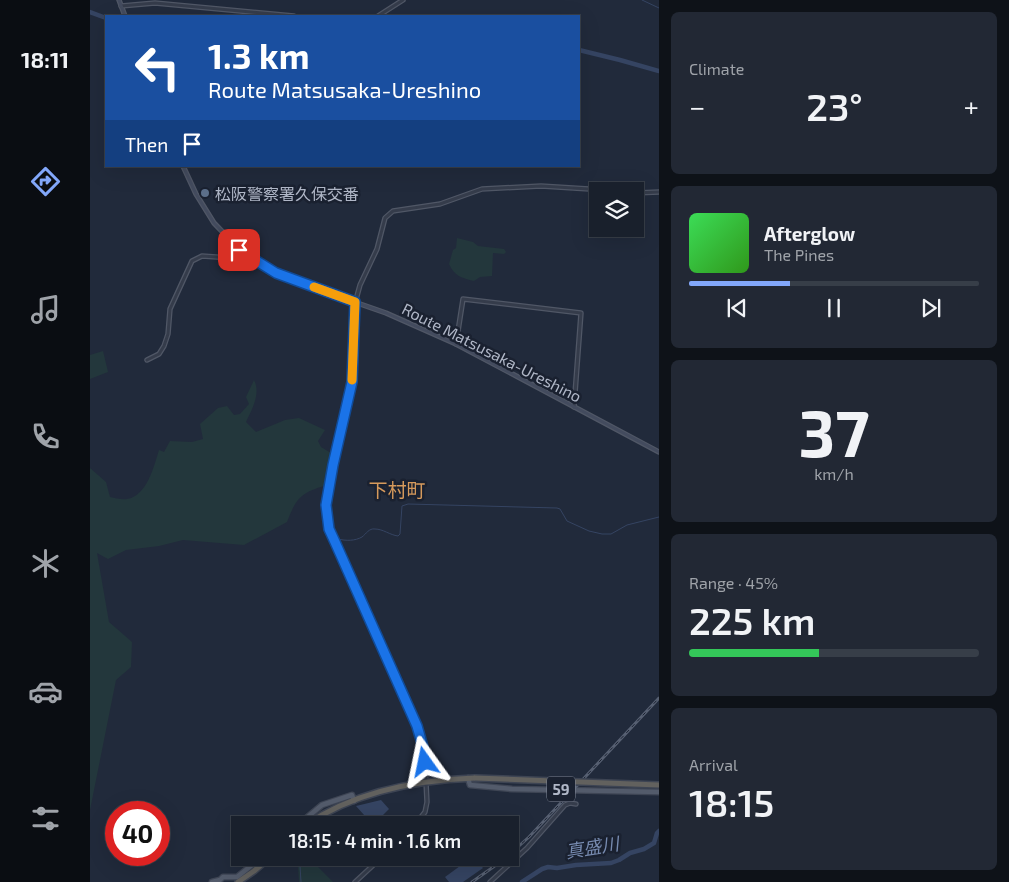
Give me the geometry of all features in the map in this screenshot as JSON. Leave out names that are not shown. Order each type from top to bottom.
[{"type":"highway","points":[[320,816],[354,801],[398,787],[468,778],[659,785]]},
{"type":"highway","points":[[238,882],[260,866]]},
{"type":"main road","points":[[119,0],[125,15]]},
{"type":"main road","name":"Route Matsusaka-Ureshino","points":[[183,167],[196,194],[214,223],[239,250],[276,273],[395,317],[456,344],[659,452]]},
{"type":"main road","name":"59","points":[[468,778],[470,785],[500,788],[659,792]]},
{"type":"main road","points":[[310,816],[325,804],[352,795],[354,801]]},
{"type":"main road","points":[[212,882],[221,881],[223,877],[237,877],[251,866]]},
{"type":"street","points":[[380,15],[403,0]]},
{"type":"street","points":[[121,6],[155,3],[283,15]]},
{"type":"street","points":[[423,816],[426,809],[426,782],[423,747],[417,726],[335,542],[327,518],[327,493],[352,382],[355,302],[360,285],[377,249],[385,218],[393,211],[440,204],[482,189],[541,186],[589,189]]},
{"type":"street","points":[[644,192],[659,192]]},
{"type":"street","points":[[147,360],[159,354],[164,346],[168,334],[170,308],[192,261],[202,256],[231,258],[239,250]]},
{"type":"street","points":[[456,344],[463,298],[581,312],[574,407]]},
{"type":"street","points":[[490,882],[527,848],[565,805],[570,803],[576,804]]},
{"type":"street","points":[[356,882],[373,866]]},
{"type":"green space","points":[[457,238],[473,242],[478,246],[504,249],[506,252],[504,254],[493,253],[492,276],[480,277],[474,281],[462,277],[453,271],[449,264],[453,250],[456,248]]},
{"type":"green space","points":[[103,351],[108,372],[90,379],[90,355]]},
{"type":"green space","points":[[254,380],[257,390],[256,396],[246,422],[256,432],[285,420],[299,418],[325,430],[318,441],[321,447],[331,453],[324,486],[304,494],[296,502],[287,522],[244,545],[183,540],[159,546],[126,550],[108,559],[97,553],[109,622],[132,642],[131,667],[116,680],[90,810],[90,468],[106,482],[110,497],[125,499],[134,497],[149,479],[159,450],[164,452],[170,441],[192,442],[203,439],[200,424],[218,408],[227,406],[234,415],[240,414],[249,404],[246,397]]},
{"type":"green space","points":[[317,866],[333,882],[299,882],[298,867]]},
{"type":"water","points":[[381,800],[389,809],[382,816],[365,816],[356,806]]},
{"type":"water","points":[[460,866],[481,866],[483,868],[463,882],[449,882],[445,877]]},
{"type":"waterway","points":[[642,0],[659,8]]},
{"type":"waterway","points":[[90,12],[105,18]]},
{"type":"waterway","points":[[580,50],[659,71]]},
{"type":"waterway","points":[[338,539],[356,539],[373,529],[398,536],[400,534],[402,506],[408,504],[557,508],[560,509],[567,521],[589,531],[602,534],[611,534],[627,525],[659,517]]},
{"type":"waterway","name":"真盛川","points":[[522,882],[548,867],[557,868],[611,863],[654,843],[659,831]]},
{"type":"waterway","points":[[300,866],[301,882]]},
{"type":"railway","points":[[519,846],[659,698]]},
{"type":"railway","points":[[472,882],[495,866]]},
{"type":"slow traffic","points":[[314,287],[355,302],[352,380]]},
{"type":"place","name":"松阪警察署久保交番","points":[[205,193]]},
{"type":"district","name":"下村町","points":[[397,489]]},
{"type":"route","points":[[239,250],[276,273],[355,302],[352,382],[327,493],[327,518],[329,529],[417,726],[425,762]]}]
